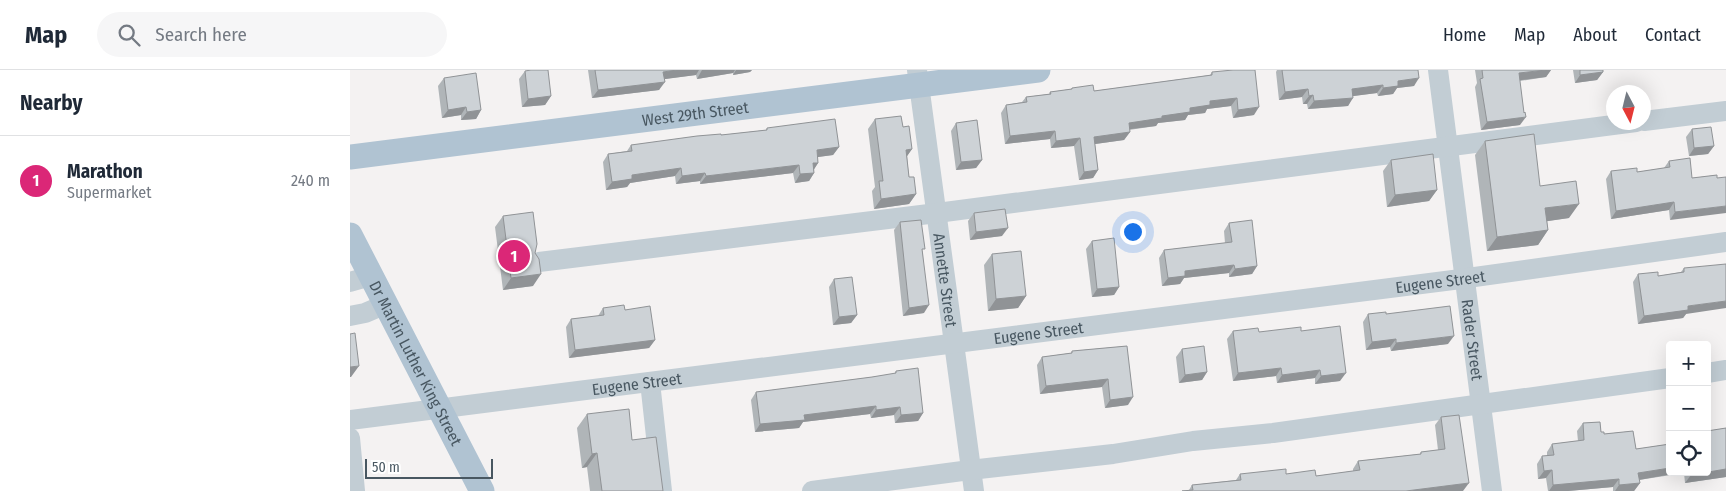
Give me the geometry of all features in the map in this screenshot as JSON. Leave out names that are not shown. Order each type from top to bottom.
[{"type":"main road","name":"West 29th Street","points":[[350,157],[918,78],[1038,70]]},
{"type":"main road","name":"Dr Martin Luther King Street","points":[[350,236],[361,279],[386,304],[482,491]]},
{"type":"street","name":"Rader Street","points":[[1438,70],[1492,491]]},
{"type":"street","name":"Annette Street","points":[[918,78],[974,491]]},
{"type":"street","points":[[1651,121],[1726,111]]},
{"type":"street","points":[[539,262],[937,214],[1606,126]]},
{"type":"street","name":"Eugene Street","points":[[350,420],[1465,278],[1726,242]]},
{"type":"street","points":[[350,316],[365,314],[386,304]]},
{"type":"street","points":[[1711,372],[1726,370]]},
{"type":"street","points":[[812,491],[970,470],[1114,454],[1192,441],[1273,433],[1666,379]]},
{"type":"street","points":[[650,382],[662,491]]},
{"type":"street","points":[[350,438],[355,491]]},
{"type":"building","points":[[548,70],[551,96],[528,99],[525,71]]},
{"type":"building","points":[[595,70],[677,70],[663,72],[665,82],[598,90]]},
{"type":"building","points":[[1255,70],[1259,107],[1238,110],[1237,98],[1210,101],[1210,105],[1190,108],[1190,112],[1129,123],[1130,132],[1094,137],[1098,170],[1084,172],[1080,138],[1056,141],[1055,131],[1010,136],[1006,105],[1027,102],[1026,97],[1093,85],[1094,91],[1212,75],[1212,72]]},
{"type":"building","points":[[1282,70],[1418,70],[1419,78],[1398,81],[1398,86],[1383,88],[1383,85],[1352,89],[1353,98],[1314,101],[1313,95],[1309,96],[1308,89],[1285,92]]},
{"type":"building","points":[[1482,70],[1546,70],[1519,73],[1526,117],[1487,122],[1480,79],[1483,78]]},
{"type":"building","points":[[1580,70],[1603,70],[1603,72],[1580,75]]},
{"type":"building","points":[[476,73],[481,110],[467,112],[466,107],[448,110],[444,78]]},
{"type":"building","points":[[901,116],[903,127],[909,126],[912,149],[906,150],[909,177],[914,177],[916,194],[881,199],[879,181],[883,181],[875,119]]},
{"type":"building","points":[[835,119],[839,147],[817,150],[818,163],[813,163],[814,173],[800,174],[799,165],[706,176],[705,173],[682,176],[681,168],[632,175],[632,179],[612,182],[608,154],[632,151],[631,145],[697,136],[767,130],[767,128]]},
{"type":"building","points":[[977,120],[982,160],[961,162],[956,123]]},
{"type":"building","points":[[1711,127],[1714,146],[1694,148],[1692,129]]},
{"type":"building","points":[[1534,134],[1540,186],[1576,181],[1579,204],[1545,208],[1548,230],[1497,237],[1485,141]]},
{"type":"building","points":[[1433,154],[1437,190],[1395,195],[1391,160]]},
{"type":"building","points":[[1690,158],[1692,178],[1717,175],[1717,178],[1726,177],[1726,206],[1675,212],[1674,202],[1616,211],[1611,171],[1637,168],[1637,172],[1670,167],[1669,161]]},
{"type":"building","points":[[1005,209],[1008,228],[976,232],[974,213]]},
{"type":"building","points":[[533,212],[537,244],[535,253],[539,259],[541,274],[511,278],[503,216]]},
{"type":"building","points":[[921,220],[925,249],[922,249],[929,305],[909,308],[900,222]]},
{"type":"building","points":[[1252,220],[1257,266],[1235,269],[1234,265],[1185,271],[1185,276],[1168,278],[1164,250],[1232,242],[1229,223]]},
{"type":"building","points":[[1114,238],[1119,287],[1097,289],[1092,241]]},
{"type":"building","points":[[1021,251],[1026,296],[996,299],[992,254]]},
{"type":"building","points":[[1726,264],[1726,301],[1688,306],[1688,310],[1644,316],[1638,274],[1658,272],[1658,276],[1684,272],[1684,268]]},
{"type":"building","points":[[852,277],[857,315],[839,317],[834,279]]},
{"type":"building","points":[[624,305],[625,310],[650,306],[655,340],[575,350],[571,319],[604,315],[603,308]]},
{"type":"building","points":[[1450,306],[1454,336],[1396,343],[1396,339],[1372,342],[1368,314],[1386,312],[1386,314]]},
{"type":"building","points":[[1340,326],[1346,373],[1321,376],[1320,370],[1282,375],[1281,368],[1238,373],[1233,331],[1258,328],[1259,332],[1301,327],[1301,331]]},
{"type":"building","points":[[355,333],[359,366],[350,367],[350,334]]},
{"type":"building","points":[[1127,346],[1133,397],[1110,400],[1108,379],[1046,386],[1042,357],[1072,353],[1072,351]]},
{"type":"building","points":[[1204,346],[1207,372],[1185,375],[1182,349]]},
{"type":"building","points":[[918,368],[923,413],[901,415],[900,407],[876,410],[876,406],[804,415],[805,420],[760,424],[756,392],[872,377]]},
{"type":"building","points":[[629,409],[632,440],[656,437],[663,491],[602,491],[597,453],[592,454],[587,414]]},
{"type":"building","points":[[1459,415],[1469,483],[1406,491],[1182,491],[1193,490],[1192,485],[1241,480],[1240,474],[1286,469],[1286,474],[1315,470],[1316,476],[1360,470],[1358,461],[1421,454],[1421,452],[1445,449],[1441,417]]},
{"type":"building","points":[[1600,422],[1601,432],[1604,432],[1604,434],[1633,431],[1636,449],[1666,445],[1666,469],[1638,473],[1640,483],[1619,485],[1619,479],[1553,485],[1552,470],[1544,471],[1542,456],[1554,455],[1552,444],[1584,440],[1583,423]]},
{"type":"building","points":[[1726,428],[1726,469],[1711,472],[1711,430]]},
{"type":"place","name":"Marathon","points":[[514,256]]}]
